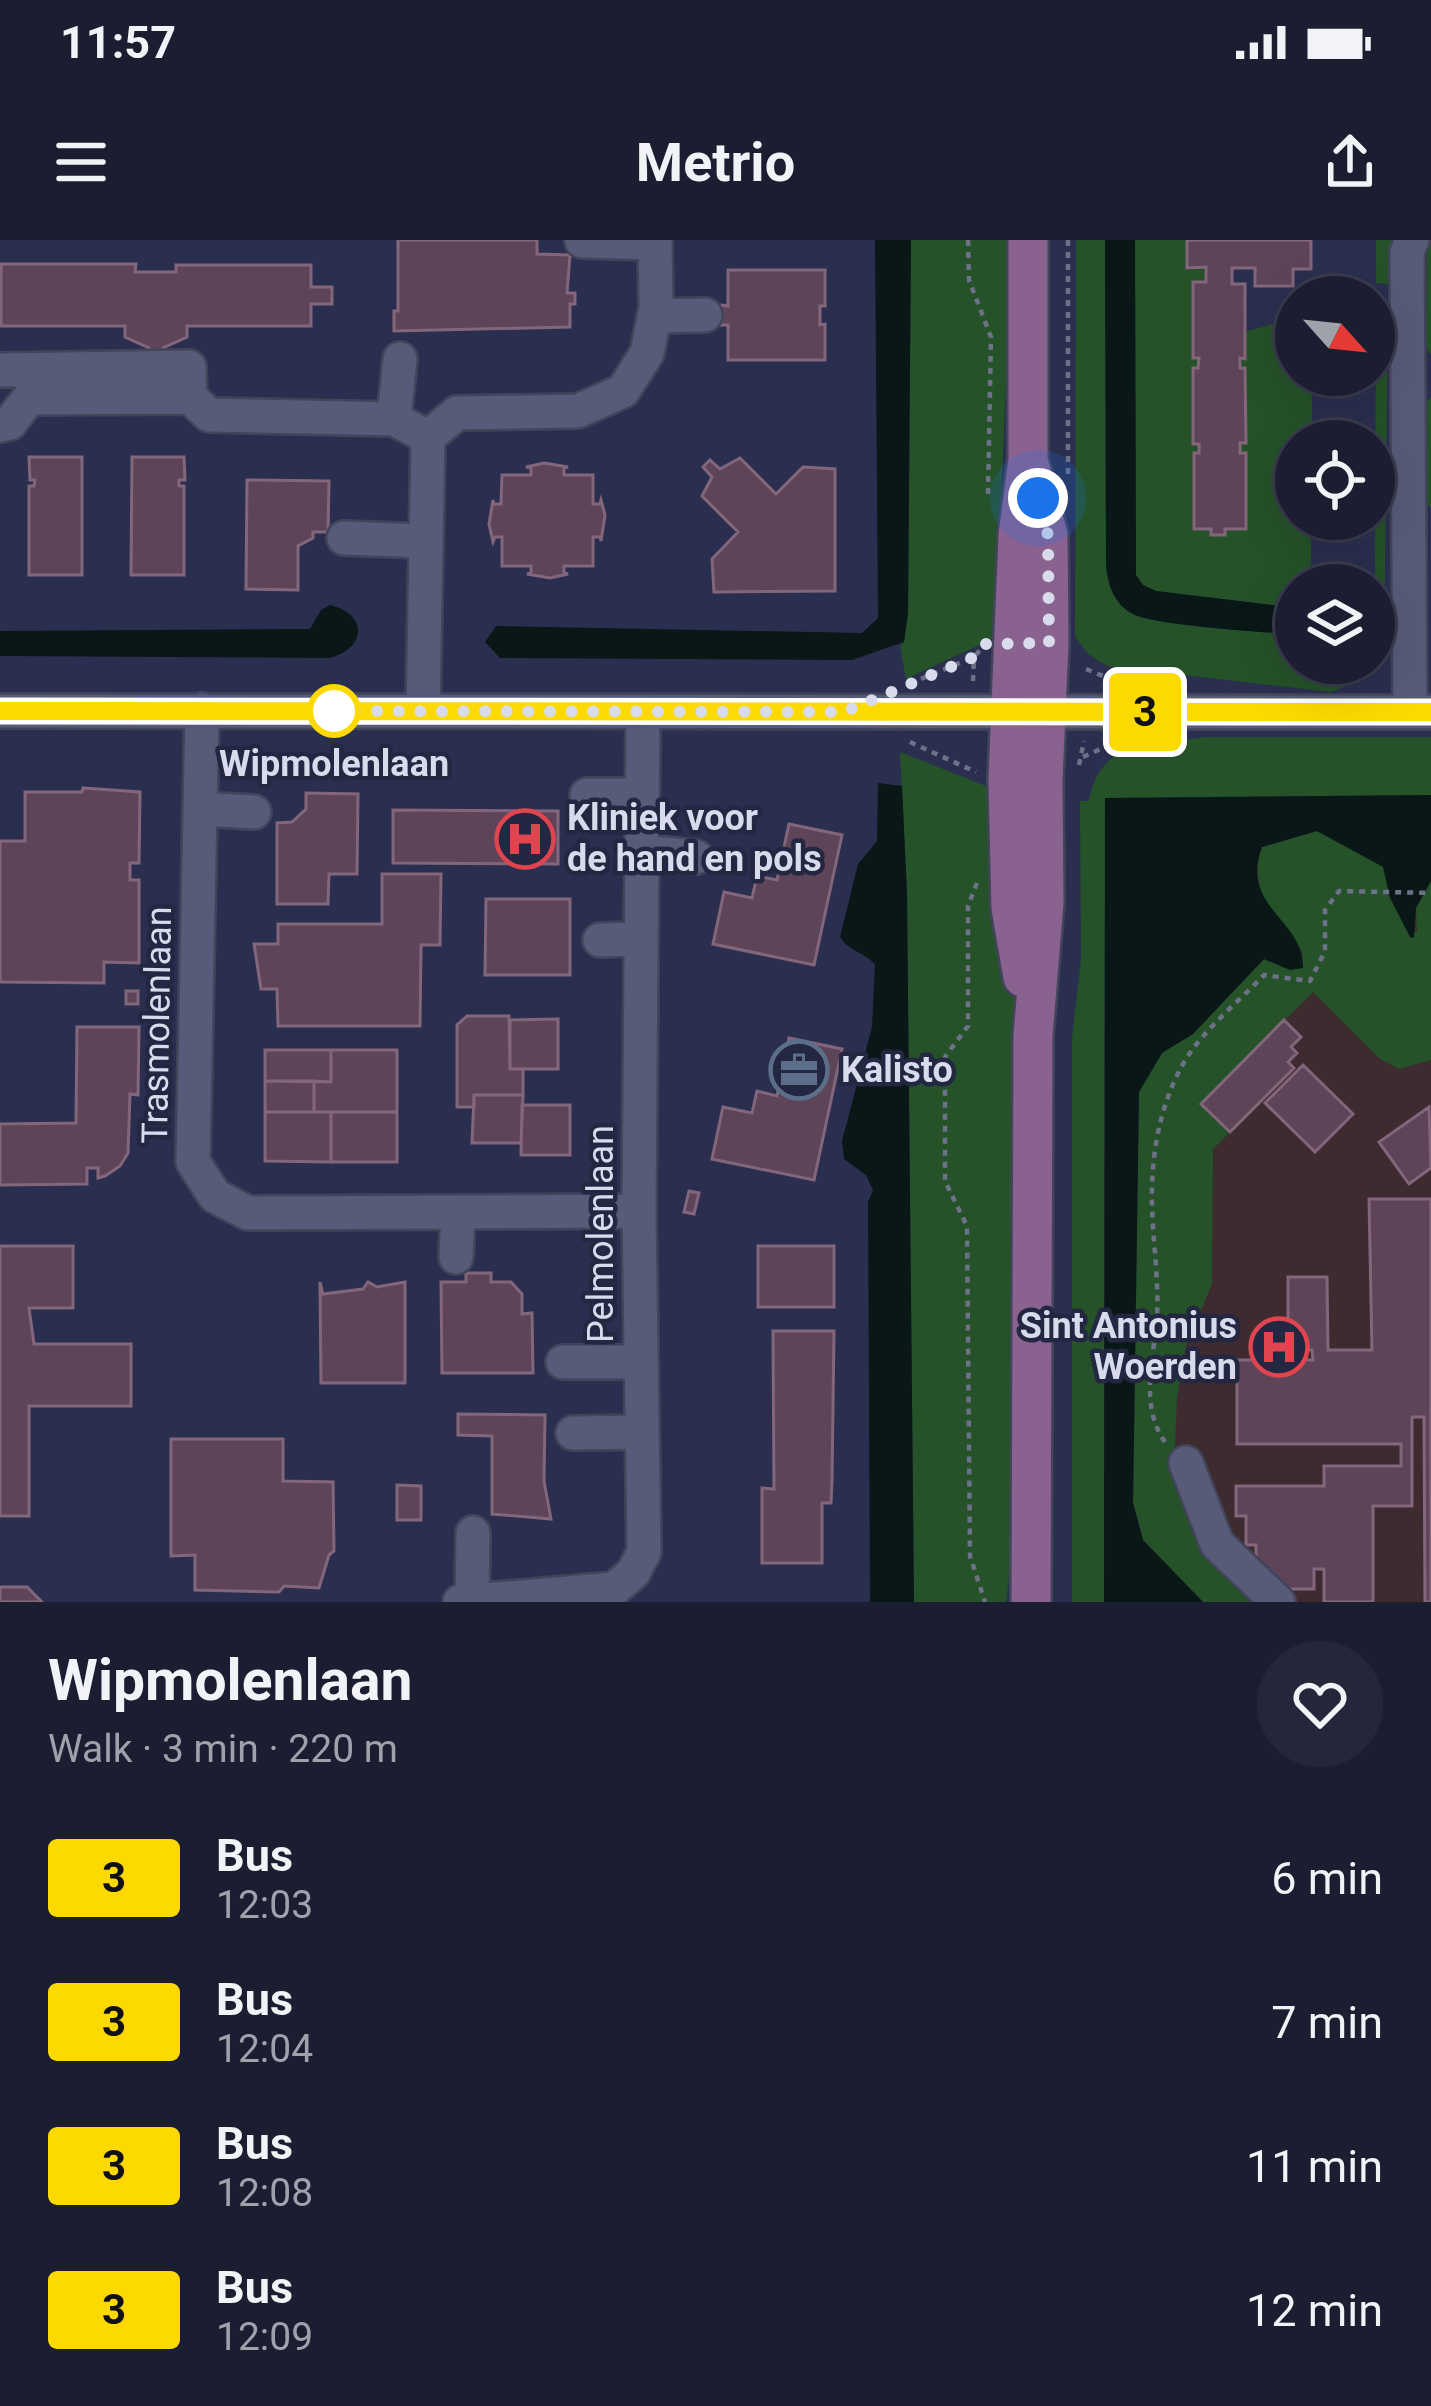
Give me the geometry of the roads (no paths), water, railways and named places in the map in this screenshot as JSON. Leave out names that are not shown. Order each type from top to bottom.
[{"type":"main road","points":[[1028,240],[1028,460],[1018,535],[1016,643],[1029,714],[1044,902],[1033,1036],[1031,1602]]},
{"type":"main road","points":[[1028,460],[1048,535],[1029,714],[1008,780],[1011,908],[1033,1036]]},
{"type":"street","points":[[0,711],[1421,712],[1407,252],[1412,240]]},
{"type":"street","points":[[423,711],[428,437],[457,413],[546,428],[623,391],[647,353],[654,316],[655,241],[582,241]]},
{"type":"street","points":[[654,316],[705,314]]},
{"type":"street","points":[[394,419],[400,359]]},
{"type":"street","points":[[14,405],[199,419],[394,419],[428,437]]},
{"type":"street","points":[[344,538],[424,541]]},
{"type":"street","name":"Trasmolenlaan","points":[[202,710],[194,1162],[215,1196],[248,1213],[639,1211]]},
{"type":"street","name":"Pelmolenlaan","points":[[460,1602],[614,1589],[633,1573],[644,1552],[639,1211],[643,713]]},
{"type":"street","points":[[587,796],[642,796]]},
{"type":"street","points":[[200,809],[254,812]]},
{"type":"street","points":[[642,852],[696,856]]},
{"type":"street","points":[[600,940],[641,939]]},
{"type":"street","points":[[456,1257],[458,1212]]},
{"type":"street","points":[[563,1362],[641,1362]]},
{"type":"street","points":[[573,1433],[642,1432]]},
{"type":"street","points":[[1186,1463],[1217,1544],[1278,1602]]},
{"type":"street","points":[[472,1533],[472,1600]]},
{"type":"place","name":"Wipmolenlaan","points":[[334,711]]},
{"type":"place","name":"Kliniek voor de hand en pols","points":[[525,839]]},
{"type":"place","name":"Kalisto","points":[[799,1070]]},
{"type":"place","name":"Sint Antonius Woerden","points":[[1279,1347]]}]
